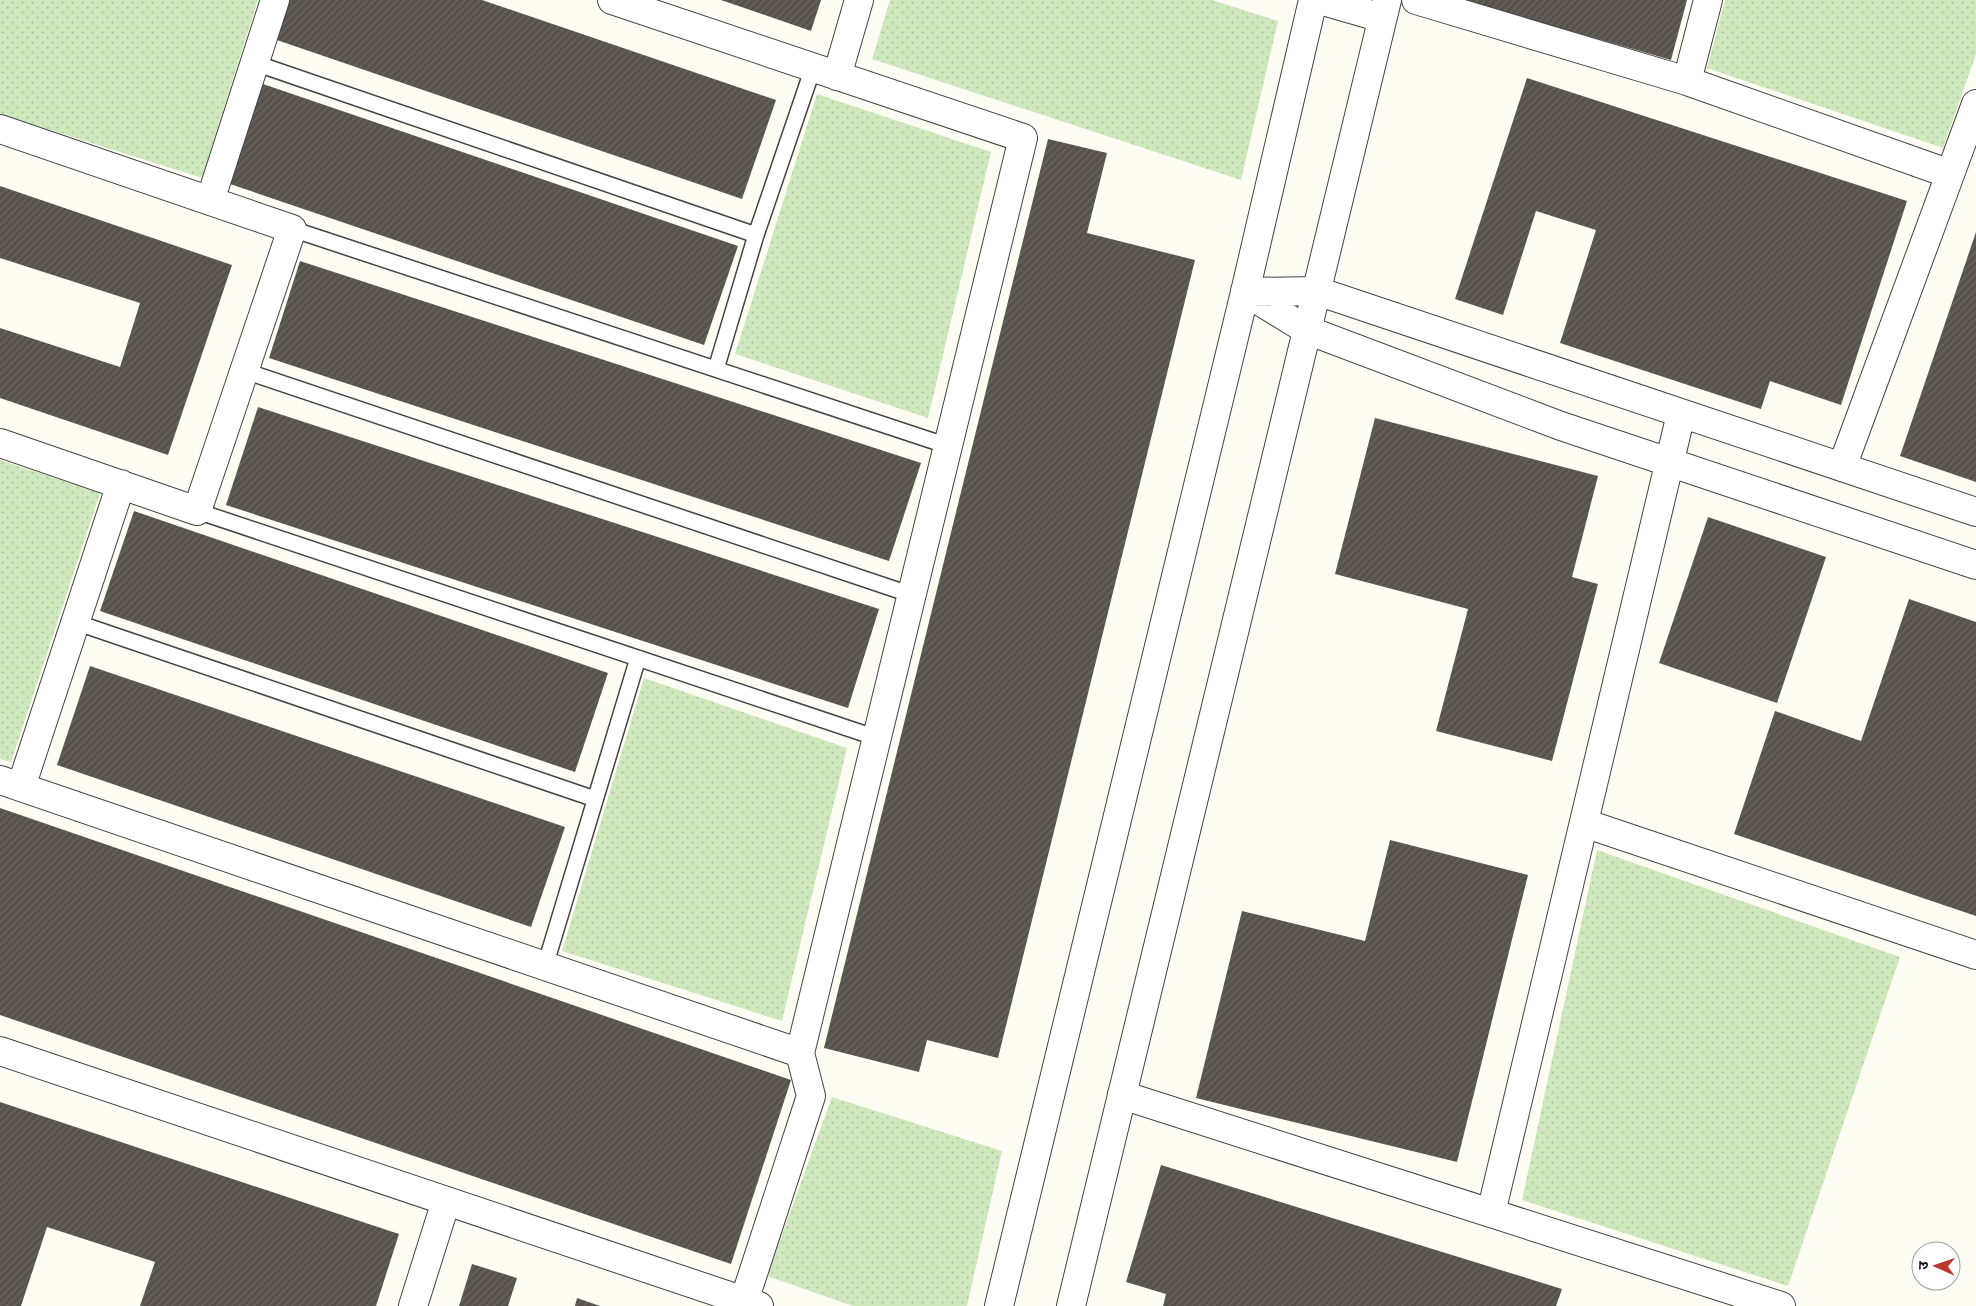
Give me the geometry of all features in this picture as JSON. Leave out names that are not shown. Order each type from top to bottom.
[{"type":"street","points":[[210,201],[275,0]]},
{"type":"street","points":[[0,1051],[752,1303],[811,1096],[800,1054],[1023,138],[612,0]]},
{"type":"street","points":[[825,72],[859,0]]},
{"type":"street","points":[[999,1306],[1245,292],[1313,0]]},
{"type":"street","points":[[1071,1306],[1384,9],[1320,0]]},
{"type":"street","points":[[1416,0],[1687,81],[1950,174]]},
{"type":"street","points":[[1687,81],[1708,0]]},
{"type":"street","points":[[1842,467],[1976,104]]},
{"type":"street","points":[[0,129],[292,229],[197,511],[0,443]]},
{"type":"street","points":[[1245,292],[1317,291],[1976,512]]},
{"type":"street","points":[[1245,292],[1307,330],[1562,426],[1976,565]]},
{"type":"street","points":[[1491,1213],[1681,414]]},
{"type":"street","points":[[121,484],[75,622],[10,784],[800,1054]]},
{"type":"street","points":[[1584,823],[1976,955]]},
{"type":"street","points":[[1122,1094],[1491,1213],[1728,1298],[1781,1306]]},
{"type":"street","points":[[413,1306],[446,1201]]},
{"type":"lane","points":[[255,63],[756,235]]},
{"type":"lane","points":[[716,369],[756,235],[825,72]]},
{"type":"lane","points":[[292,229],[948,446]]},
{"type":"lane","points":[[245,370],[912,595]]},
{"type":"lane","points":[[197,511],[878,738]]},
{"type":"lane","points":[[75,622],[596,799]]},
{"type":"lane","points":[[545,966],[638,658]]},
{"type":"green space","points":[[0,0],[258,0],[202,178],[0,114]]},
{"type":"green space","points":[[890,0],[1212,0],[1278,21],[1241,180],[872,59]]},
{"type":"green space","points":[[1725,0],[1976,0],[1976,54],[1943,148],[1707,68]]},
{"type":"green space","points":[[817,94],[991,152],[928,418],[735,354]]},
{"type":"green space","points":[[0,460],[100,493],[11,762],[0,759]]},
{"type":"green space","points":[[644,678],[847,748],[782,1021],[562,951]]},
{"type":"green space","points":[[1597,850],[1900,957],[1788,1286],[1522,1200]]},
{"type":"green space","points":[[832,1097],[1002,1151],[967,1306],[853,1306],[767,1276]]},
{"type":"building","points":[[280,0],[482,0],[776,100],[742,199],[268,37]]},
{"type":"building","points":[[721,0],[821,0],[811,31]]},
{"type":"building","points":[[1463,0],[1687,0],[1671,60]]},
{"type":"building","points":[[1527,78],[1907,201],[1841,405],[1770,381],[1761,409],[1560,343],[1596,230],[1536,211],[1503,315],[1455,299]]},
{"type":"building","points":[[263,84],[738,246],[704,345],[230,184]]},
{"type":"building","points":[[1048,139],[1107,153],[1087,233],[1195,260],[998,1058],[927,1040],[919,1072],[824,1048]]},
{"type":"building","points":[[0,186],[232,265],[168,455],[0,398],[0,328],[120,367],[140,303],[0,258]]},
{"type":"building","points":[[1976,232],[1976,482],[1900,456]]},
{"type":"building","points":[[300,261],[921,463],[889,561],[269,358]]},
{"type":"building","points":[[258,407],[879,609],[848,708],[226,505]]},
{"type":"building","points":[[1375,418],[1598,476],[1572,577],[1598,584],[1552,761],[1436,731],[1468,609],[1335,574]]},
{"type":"building","points":[[134,511],[608,673],[575,772],[100,611]]},
{"type":"building","points":[[1708,517],[1826,557],[1777,703],[1659,663]]},
{"type":"building","points":[[1909,599],[1976,622],[1976,916],[1734,834],[1775,711],[1861,741]]},
{"type":"building","points":[[90,666],[565,827],[531,927],[57,765]]},
{"type":"building","points":[[0,808],[791,1080],[731,1264],[0,1015]]},
{"type":"building","points":[[1390,840],[1528,875],[1457,1162],[1196,1098],[1242,911],[1365,941]]},
{"type":"building","points":[[0,1102],[399,1234],[376,1306],[140,1306],[155,1262],[47,1227],[21,1306],[0,1306]]},
{"type":"building","points":[[1161,1165],[1562,1289],[1556,1306],[1163,1306],[1166,1294],[1126,1282]]},
{"type":"building","points":[[472,1264],[517,1278],[508,1306],[459,1306]]},
{"type":"building","points":[[577,1298],[600,1306],[575,1306]]}]
